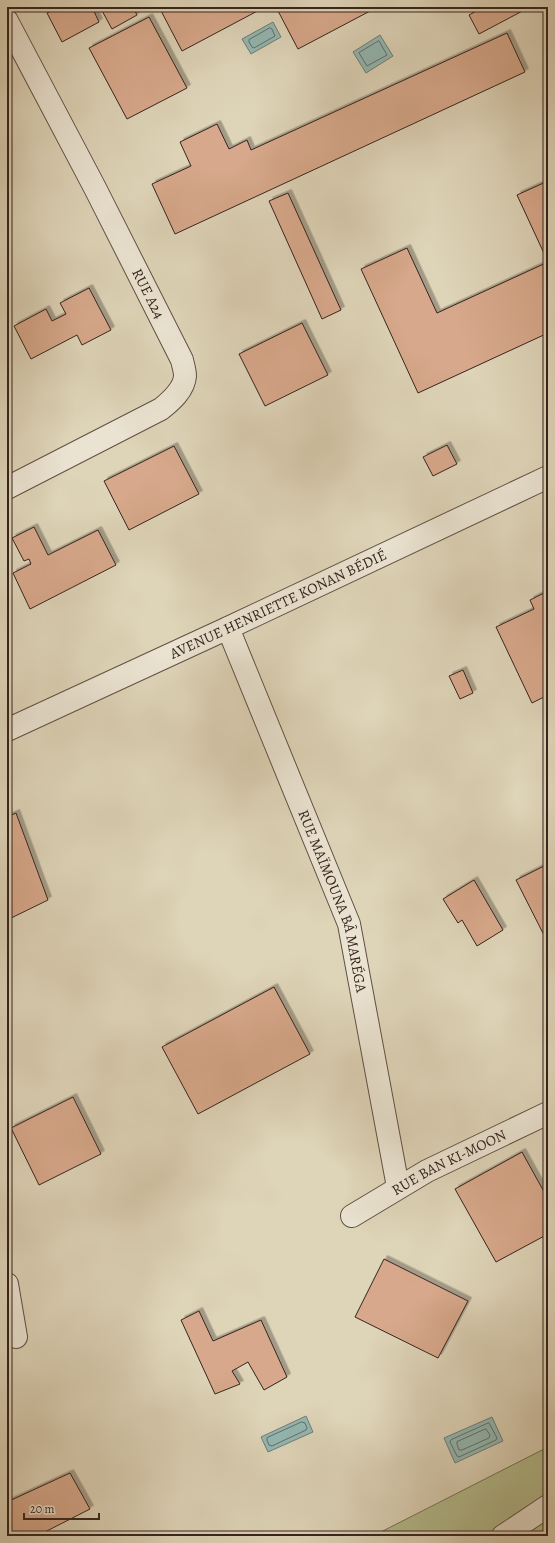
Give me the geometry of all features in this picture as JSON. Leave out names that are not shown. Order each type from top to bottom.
[{"type":"street","name":"RUE A24","points":[[7,21],[95,188],[182,360],[184,376],[181,388],[172,400],[161,409],[7,488]]},
{"type":"street","name":"AVENUE HENRIETTE KONAN BÉDIÉ","points":[[7,730],[228,628],[548,477]]},
{"type":"street","name":"RUE MAÏMOUNA BÂ MARÉGA","points":[[228,628],[349,924],[398,1187]]},
{"type":"street","name":"RUE BAN KI-MOON","points":[[352,1216],[426,1171],[548,1113]]},
{"type":"street","points":[[7,1284],[16,1337]]},
{"type":"street","points":[[503,1536],[548,1506]]},
{"type":"green space","points":[[548,1447],[548,1536],[373,1536]]},
{"type":"water","points":[[273,22],[281,37],[251,54],[242,39]]},
{"type":"water","points":[[380,35],[393,56],[366,73],[353,52]]},
{"type":"water","points":[[306,1416],[313,1432],[268,1452],[261,1437]]},
{"type":"water","points":[[492,1417],[503,1441],[455,1463],[444,1438]]},
{"type":"building","points":[[59,7],[92,7],[99,22],[62,42],[47,13]]},
{"type":"building","points":[[100,7],[133,7],[137,15],[112,29]]},
{"type":"building","points":[[159,7],[265,7],[182,51]]},
{"type":"building","points":[[281,7],[371,7],[372,10],[298,49],[277,9]]},
{"type":"building","points":[[484,7],[530,7],[479,34],[469,15]]},
{"type":"building","points":[[149,17],[187,88],[127,119],[89,48]]},
{"type":"building","points":[[507,33],[525,72],[175,234],[152,184],[191,166],[180,142],[217,124],[229,149],[247,140],[251,150]]},
{"type":"building","points":[[548,181],[548,262],[517,195]]},
{"type":"building","points":[[288,193],[341,310],[322,319],[269,201]]},
{"type":"building","points":[[407,248],[437,313],[548,262],[548,333],[418,393],[361,269]]},
{"type":"building","points":[[89,288],[111,330],[82,345],[77,335],[31,359],[14,326],[46,309],[52,321],[66,314],[60,303]]},
{"type":"building","points":[[302,323],[328,375],[265,406],[239,354]]},
{"type":"building","points":[[447,445],[457,464],[433,476],[423,457]]},
{"type":"building","points":[[174,446],[199,494],[129,530],[104,481]]},
{"type":"building","points":[[34,527],[48,555],[98,530],[116,565],[30,609],[13,573],[31,564],[29,559],[24,561],[12,538]]},
{"type":"building","points":[[548,591],[548,695],[532,703],[496,627],[534,609],[530,600]]},
{"type":"building","points":[[463,670],[473,693],[460,699],[449,676]]},
{"type":"building","points":[[16,813],[48,900],[7,920],[7,817]]},
{"type":"building","points":[[546,865],[548,868],[548,943],[516,880]]},
{"type":"building","points":[[474,880],[503,930],[477,946],[462,920],[458,923],[443,899]]},
{"type":"building","points":[[274,987],[310,1054],[198,1114],[162,1047]]},
{"type":"building","points":[[73,1097],[101,1154],[39,1185],[11,1128]]},
{"type":"building","points":[[522,1152],[548,1199],[548,1234],[496,1262],[455,1189]]},
{"type":"building","points":[[384,1259],[468,1301],[438,1358],[355,1317]]},
{"type":"building","points":[[199,1311],[213,1341],[261,1320],[287,1377],[264,1390],[248,1362],[232,1371],[240,1384],[215,1394],[181,1320]]},
{"type":"building","points":[[70,1473],[90,1509],[37,1536],[7,1536],[7,1502]]}]
